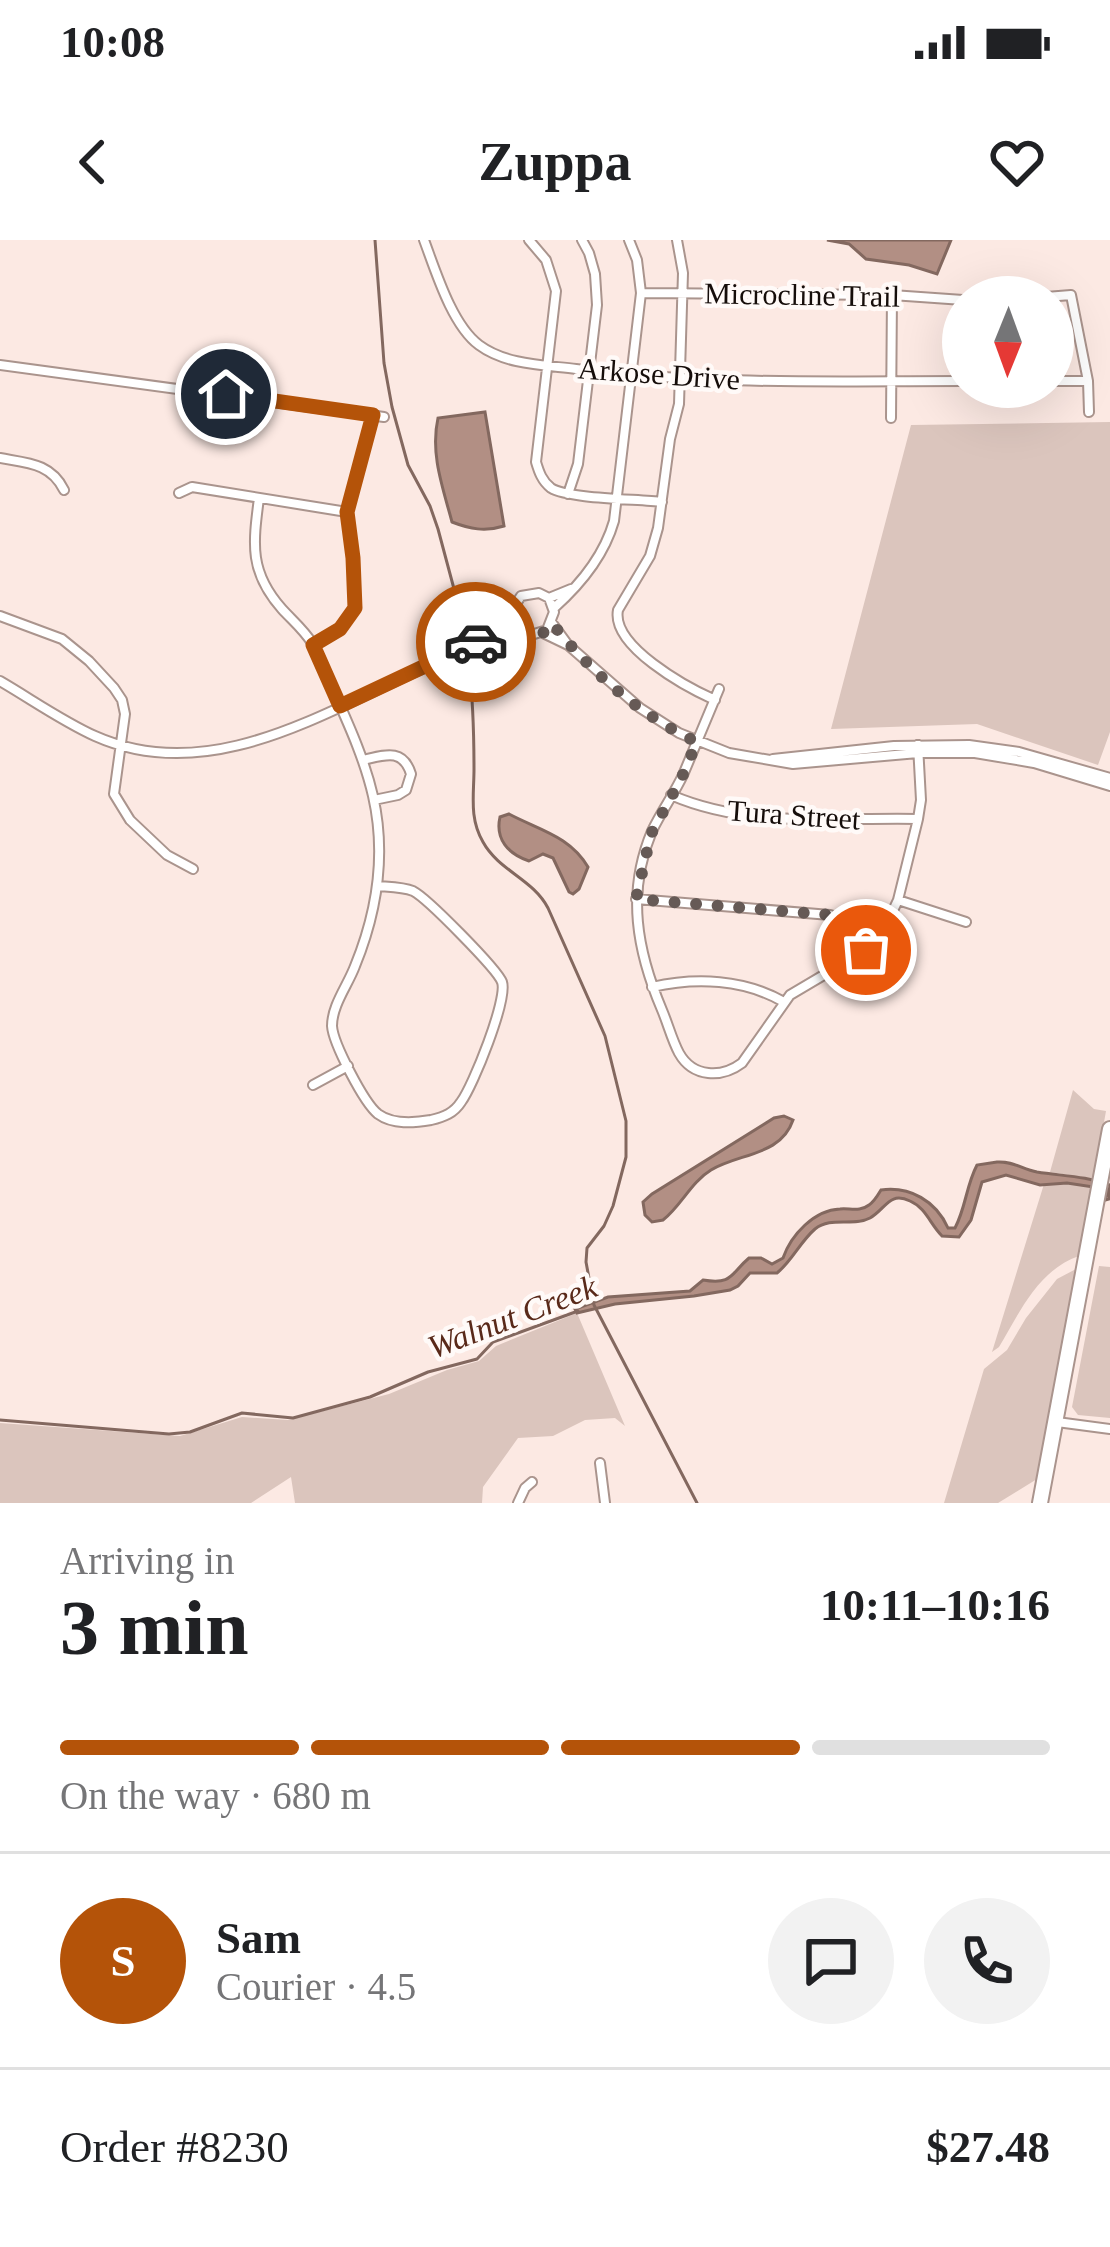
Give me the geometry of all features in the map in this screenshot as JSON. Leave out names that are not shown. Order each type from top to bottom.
[{"type":"main road","points":[[1040,1503],[1110,1129]]},
{"type":"street","name":"Arkose Drive","points":[[424,240],[466,334],[496,355],[547,366],[679,380],[942,381]]},
{"type":"street","points":[[529,240],[546,260],[556,291],[536,462],[545,482],[568,494],[662,502]]},
{"type":"street","points":[[568,494],[578,464],[597,292],[582,240]]},
{"type":"street","points":[[552,603],[573,589],[596,562],[608,542],[618,497],[641,293],[629,240]]},
{"type":"street","points":[[677,240],[683,294],[679,404],[650,556],[616,618],[633,644],[674,679],[715,700]]},
{"type":"street","name":"Microcline Trail","points":[[641,293],[942,299]]},
{"type":"street","points":[[891,418],[892,295]]},
{"type":"street","points":[[1074,311],[1089,412]]},
{"type":"street","points":[[0,365],[384,417]]},
{"type":"street","points":[[1074,381],[1088,381]]},
{"type":"street","points":[[313,645],[340,629],[355,608],[347,512],[373,415]]},
{"type":"street","points":[[0,458],[46,468],[64,490]]},
{"type":"street","points":[[179,493],[192,487],[347,512]]},
{"type":"street","points":[[260,498],[254,541],[259,573],[273,598],[313,645],[364,760],[374,800],[378,838],[372,916],[334,1012],[332,1030],[372,1109],[381,1116],[410,1122],[449,1114],[463,1101],[504,996],[502,981],[413,891],[377,886]]},
{"type":"street","points":[[515,627],[514,605],[521,596],[533,592],[552,603]]},
{"type":"street","points":[[552,603],[552,623],[568,645],[640,708],[697,742],[729,753],[793,764],[918,749],[976,753],[1110,782]]},
{"type":"street","points":[[0,616],[62,639],[106,678],[122,700],[124,714],[114,794],[121,809],[167,855],[193,869]]},
{"type":"street","points":[[495,632],[512,616]]},
{"type":"street","points":[[543,633],[552,623]]},
{"type":"street","points":[[0,681],[94,736],[120,745],[157,752],[208,753],[268,737],[495,632],[515,627],[568,645]]},
{"type":"street","points":[[719,689],[651,834],[636,899],[638,936],[678,1052],[687,1065],[709,1074],[731,1071],[742,1063],[784,1002],[866,950],[878,936],[898,900],[918,819],[918,749]]},
{"type":"street","points":[[364,760],[393,754],[402,757],[412,773],[406,790],[374,800]]},
{"type":"street","name":"Tura Street","points":[[671,795],[710,809],[774,817],[918,819]]},
{"type":"street","points":[[636,899],[830,915],[878,936]]},
{"type":"street","points":[[898,900],[966,922]]},
{"type":"street","points":[[652,987],[691,981],[735,985],[784,1002]]},
{"type":"street","points":[[313,1085],[348,1066]]},
{"type":"street","points":[[1057,1422],[1110,1429]]},
{"type":"street","points":[[600,1463],[605,1503]]},
{"type":"street","points":[[518,1503],[532,1482]]},
{"type":"shaded area","points":[[827,240],[951,240],[937,274],[866,259],[849,244]]},
{"type":"shaded area","points":[[485,412],[504,526],[484,529],[452,522],[436,445],[438,418]]},
{"type":"shaded area","points":[[1110,422],[1110,732],[1098,765],[977,724],[831,729],[911,425]]},
{"type":"shaded area","points":[[509,814],[553,835],[581,856],[588,867],[579,889],[569,892],[553,858],[543,854],[529,861],[509,850],[499,825],[500,817]]},
{"type":"shaded area","points":[[1073,1090],[1094,1109],[1106,1111],[1094,1179],[1050,1172]]},
{"type":"shaded area","points":[[784,1116],[793,1120],[779,1141],[711,1170],[663,1220],[652,1222],[645,1215],[643,1202],[652,1194]]},
{"type":"shaded area","points":[[997,1162],[1101,1182],[1110,1185],[1109,1199],[1102,1201],[1107,1189],[1067,1183],[1040,1185],[1006,1175],[982,1182],[971,1220],[959,1237],[942,1236],[920,1208],[897,1198],[863,1221],[821,1225],[777,1273],[750,1273],[730,1290],[577,1313],[575,1309],[608,1297],[690,1291],[703,1280],[726,1279],[749,1258],[772,1264],[783,1258],[813,1219],[830,1210],[866,1207],[881,1190],[902,1190],[921,1197],[948,1228],[955,1228],[977,1165]]},
{"type":"shaded area","points":[[1044,1184],[1093,1185],[1079,1256],[1041,1282],[992,1352]]},
{"type":"shaded area","points":[[1099,1266],[1110,1267],[1110,1418],[1078,1415],[1072,1407]]},
{"type":"shaded area","points":[[1076,1269],[1037,1479],[998,1503],[944,1503],[984,1369],[1007,1350],[1057,1279]]},
{"type":"shaded area","points":[[577,1313],[625,1426],[615,1418],[585,1420],[553,1436],[518,1438],[483,1487],[482,1503],[295,1503],[291,1477],[251,1503],[0,1503],[0,1423],[180,1436],[242,1417],[288,1420],[389,1394],[479,1361],[496,1346]]},
{"type":"waterway","points":[[375,240],[392,407],[408,465],[438,529],[465,630]]},
{"type":"waterway","points":[[469,665],[473,806],[479,833],[490,852],[548,908],[605,1036],[626,1121],[626,1157],[613,1206],[587,1248],[594,1305],[697,1503]]},
{"type":"waterway","name":"Walnut Creek","points":[[0,1420],[169,1434],[190,1432],[242,1413],[293,1418],[477,1359],[493,1342],[578,1311]]},
{"type":"way so far","points":[[476,642],[512,616],[515,627],[524,633],[543,633],[552,623],[568,645],[621,692],[660,722],[697,742],[651,834],[636,899],[830,915],[878,936],[866,950]]},
{"type":"route","points":[[226,394],[373,415],[347,512],[355,608],[340,629],[313,645],[340,706],[476,642]]}]
